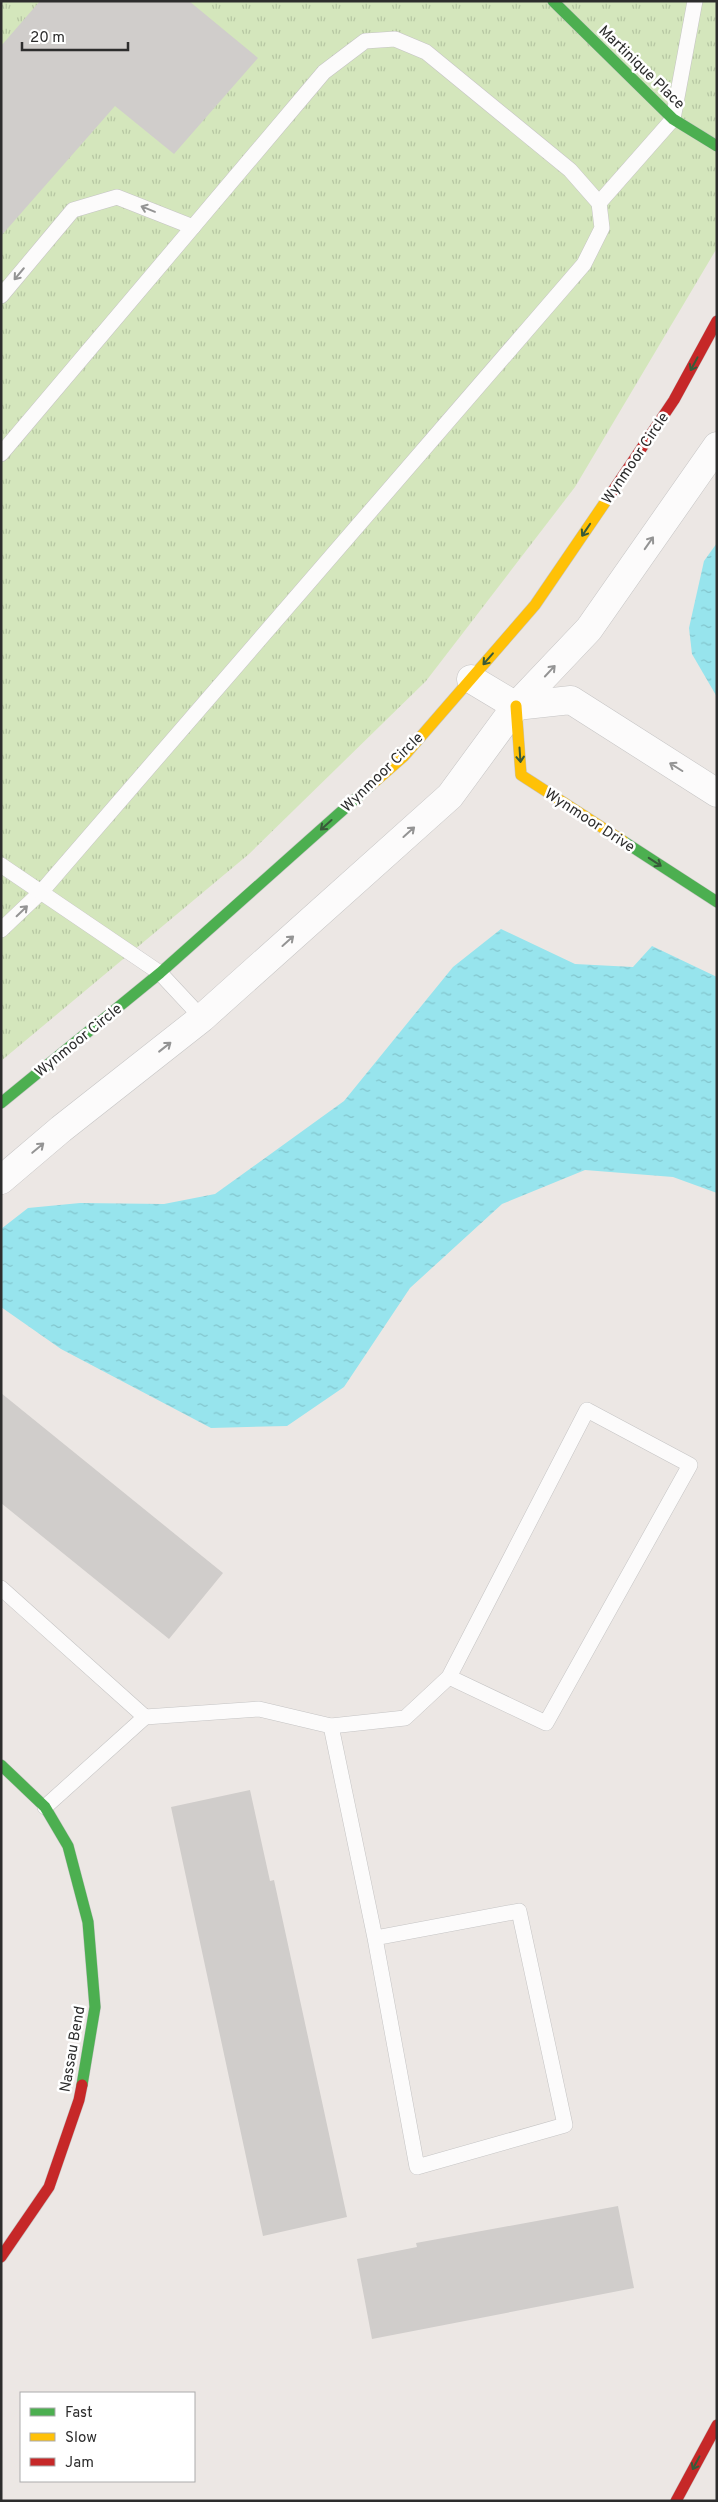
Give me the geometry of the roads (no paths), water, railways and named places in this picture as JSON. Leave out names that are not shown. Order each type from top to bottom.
[{"type":"street","name":"Martinique Place","points":[[553,1],[673,119],[717,146]]},
{"type":"street","name":"Wynmoor Circle","points":[[1,1103],[160,973],[404,756],[535,605],[674,400],[717,321]]},
{"type":"street","points":[[1,1180],[61,1129],[202,1018],[450,796],[516,706],[589,630],[717,446]]},
{"type":"street","points":[[471,679],[516,706],[571,700],[717,793]]},
{"type":"street","name":"Wynmoor Drive","points":[[516,706],[521,775],[717,902]]},
{"type":"street","name":"Nassau Bend","points":[[1,1765],[45,1807],[68,1846],[88,1922],[96,2007],[79,2100],[48,2188],[1,2258]]},
{"type":"street","points":[[676,2501],[717,2425]]},
{"type":"lane","points":[[599,203],[673,119],[694,1]]},
{"type":"lane","points":[[1,454],[324,72],[365,41],[396,39],[426,52],[570,170],[599,203],[602,228],[584,264],[42,891],[1,930]]},
{"type":"lane","points":[[1,296],[72,210],[117,197],[193,227]]},
{"type":"lane","points":[[1,865],[42,891],[160,973],[202,1018]]},
{"type":"lane","points":[[45,1807],[145,1717],[259,1709],[331,1726],[405,1718],[449,1677],[587,1410],[690,1465],[546,1723],[449,1677]]},
{"type":"lane","points":[[1,1588],[145,1717]]},
{"type":"lane","points":[[331,1726],[375,1938],[417,2166],[565,2125],[519,1911],[375,1938]]},
{"type":"water","points":[[717,543],[717,697],[692,654],[689,628],[704,561]]},
{"type":"water","points":[[501,929],[575,964],[633,967],[652,946],[717,977],[717,1193],[673,1177],[585,1170],[502,1204],[410,1288],[344,1387],[287,1426],[211,1428],[61,1349],[1,1307],[1,1229],[28,1208],[80,1203],[164,1204],[215,1194],[344,1101],[453,967]]}]
